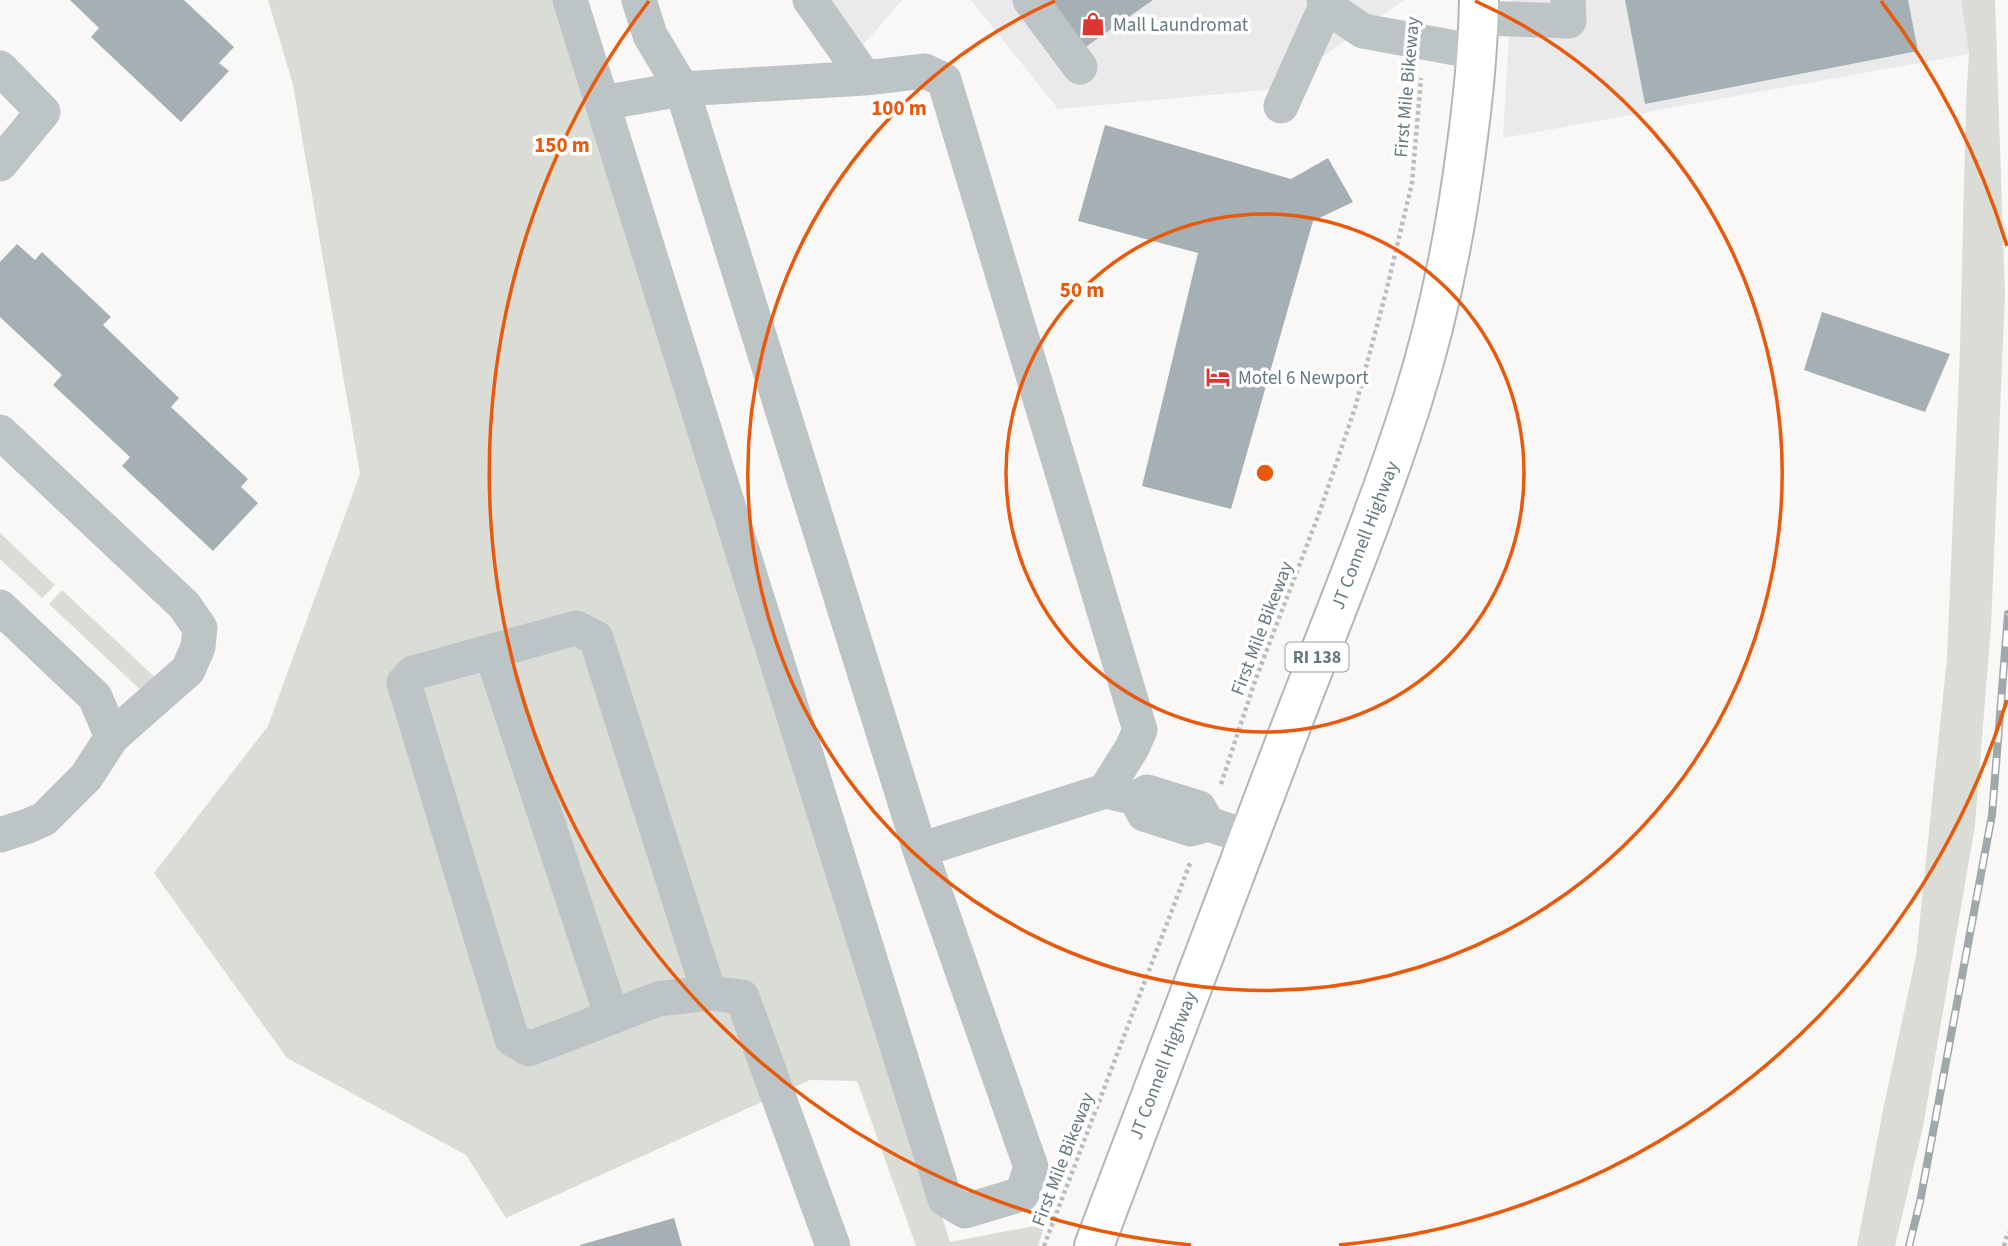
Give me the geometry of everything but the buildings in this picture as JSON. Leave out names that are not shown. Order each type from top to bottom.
[{"type":"highway","name":"JT Connell Highway","points":[[1094,1246],[1381,493],[1416,389],[1433,331],[1448,263],[1468,137],[1478,23]]},
{"type":"lane","points":[[570,0],[945,1199],[965,1212],[1022,1194],[1031,1167],[920,850],[682,89],[650,35],[639,0]]},
{"type":"lane","points":[[810,0],[865,78]]},
{"type":"lane","points":[[1030,0],[1080,67]]},
{"type":"lane","points":[[1281,106],[1325,3],[1363,31],[1423,42],[1478,23],[1569,20],[1567,0]]},
{"type":"lane","points":[[0,68],[43,112],[0,164]]},
{"type":"lane","points":[[602,103],[682,89],[865,78],[925,71],[944,80],[1140,730],[1132,748],[1121,794]]},
{"type":"lane","points":[[0,432],[184,605],[200,628],[198,647],[188,670],[112,737],[86,777],[44,819],[0,835]]},
{"type":"lane","points":[[0,607],[94,697],[112,737]]},
{"type":"lane","points":[[709,993],[596,638],[576,628],[414,673],[404,683],[512,1039],[529,1049],[658,999],[709,993],[742,997],[833,1246]]},
{"type":"lane","points":[[492,651],[612,1017]]},
{"type":"lane","points":[[920,850],[1121,794],[1147,792],[1199,808],[1206,823],[1249,837]]},
{"type":"path","name":"First Mile Bikeway","points":[[1044,1246],[1219,789],[1255,681],[1356,408],[1412,183],[1423,42]]},
{"type":"path","points":[[2004,1246],[2008,1232]]},
{"type":"shaded area","points":[[268,0],[561,0],[950,1242],[1045,1224],[1038,1246],[916,1246],[857,1081],[810,1080],[506,1218],[466,1155],[287,1058],[154,873],[268,726],[360,474],[293,85]]},
{"type":"shaded area","points":[[824,0],[902,0],[859,50]]},
{"type":"shaded area","points":[[971,0],[1404,0],[1276,89],[1058,109]]},
{"type":"shaded area","points":[[1511,0],[1961,0],[1969,54],[1503,138]]},
{"type":"shaded area","points":[[1961,0],[1995,0],[2005,295],[1991,626],[1975,826],[1923,1127],[1895,1246],[1857,1246],[1916,956],[1947,658],[1969,54]]},
{"type":"shaded area","points":[[0,533],[55,585],[42,598],[0,559]]},
{"type":"shaded area","points":[[62,590],[160,682],[147,696],[49,604]]},
{"type":"railway","points":[[1909,1246],[1920,1202],[1992,815],[2008,614]]},
{"type":"place","name":"Mall Laundromat","points":[[1093,24]]},
{"type":"place","name":"Motel 6 Newport","points":[[1218,377]]}]
